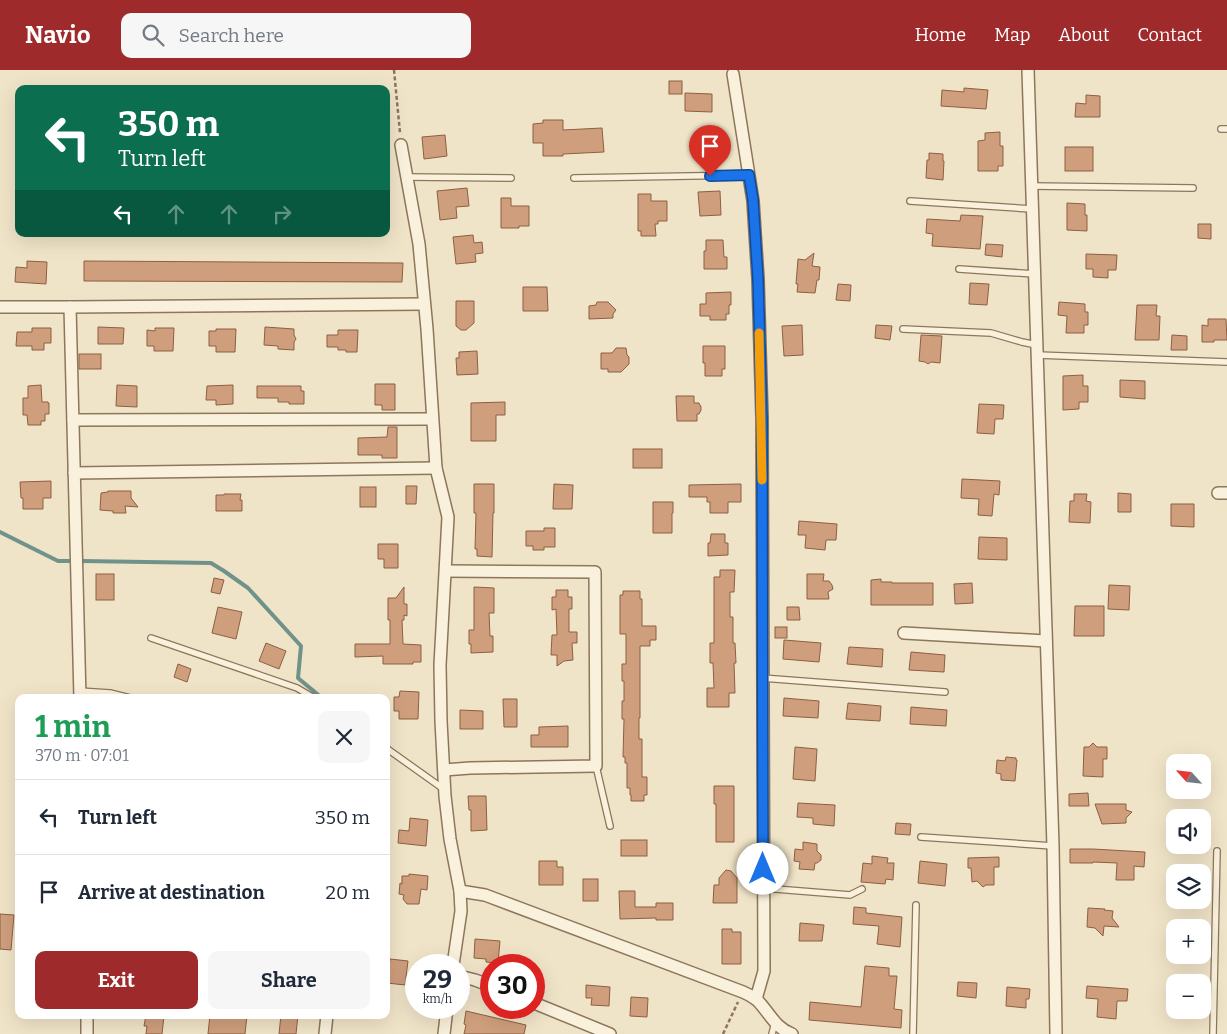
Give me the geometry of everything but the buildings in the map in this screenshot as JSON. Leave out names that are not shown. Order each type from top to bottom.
[{"type":"street","points":[[1028,70],[1056,1034]]},
{"type":"street","points":[[733,72],[753,200],[759,306],[762,428],[764,970],[756,999]]},
{"type":"street","points":[[402,144],[419,244],[427,329],[436,468],[448,517],[440,664],[444,790],[450,838],[460,891],[461,910],[455,954]]},
{"type":"street","points":[[0,307],[424,304]]},
{"type":"street","points":[[70,307],[80,694]]},
{"type":"street","points":[[73,420],[432,419]]},
{"type":"street","points":[[74,473],[436,468]]},
{"type":"street","points":[[444,770],[596,766],[595,572],[446,571]]},
{"type":"street","points":[[904,633],[1046,641]]},
{"type":"street","points":[[460,891],[485,895],[743,992],[756,999],[773,1028],[792,1034]]},
{"type":"street","points":[[545,1008],[610,1034]]},
{"type":"street","points":[[87,1019],[87,1034]]},
{"type":"street","points":[[324,1034],[326,1019]]},
{"type":"street","points":[[444,1034],[446,1019]]},
{"type":"lane","points":[[574,178],[749,175]]},
{"type":"lane","points":[[407,177],[511,178]]},
{"type":"lane","points":[[1031,186],[1193,188]]},
{"type":"lane","points":[[910,201],[1032,209]]},
{"type":"lane","points":[[959,269],[1034,274]]},
{"type":"lane","points":[[903,329],[991,333],[1022,342],[1037,350],[1227,362]]},
{"type":"lane","points":[[152,638],[297,688],[307,694]]},
{"type":"lane","points":[[762,678],[945,692]]},
{"type":"lane","points":[[80,694],[114,694]]},
{"type":"lane","points":[[390,751],[444,790]]},
{"type":"lane","points":[[596,766],[610,826]]},
{"type":"lane","points":[[921,837],[1052,846]]},
{"type":"lane","points":[[1213,1034],[1218,851]]},
{"type":"lane","points":[[763,888],[850,895],[862,889]]},
{"type":"lane","points":[[913,1034],[916,905]]},
{"type":"path","points":[[394,70],[402,144]]},
{"type":"path","points":[[723,1034],[743,992]]},
{"type":"waterway","points":[[0,532],[58,561],[69,561]]},
{"type":"waterway","points":[[82,561],[211,563],[248,588],[301,646],[298,678],[317,694]]},
{"type":"slow traffic","points":[[759,333],[762,480]]},
{"type":"route","points":[[710,176],[749,175],[753,200],[758,279],[762,418],[763,869]]}]
